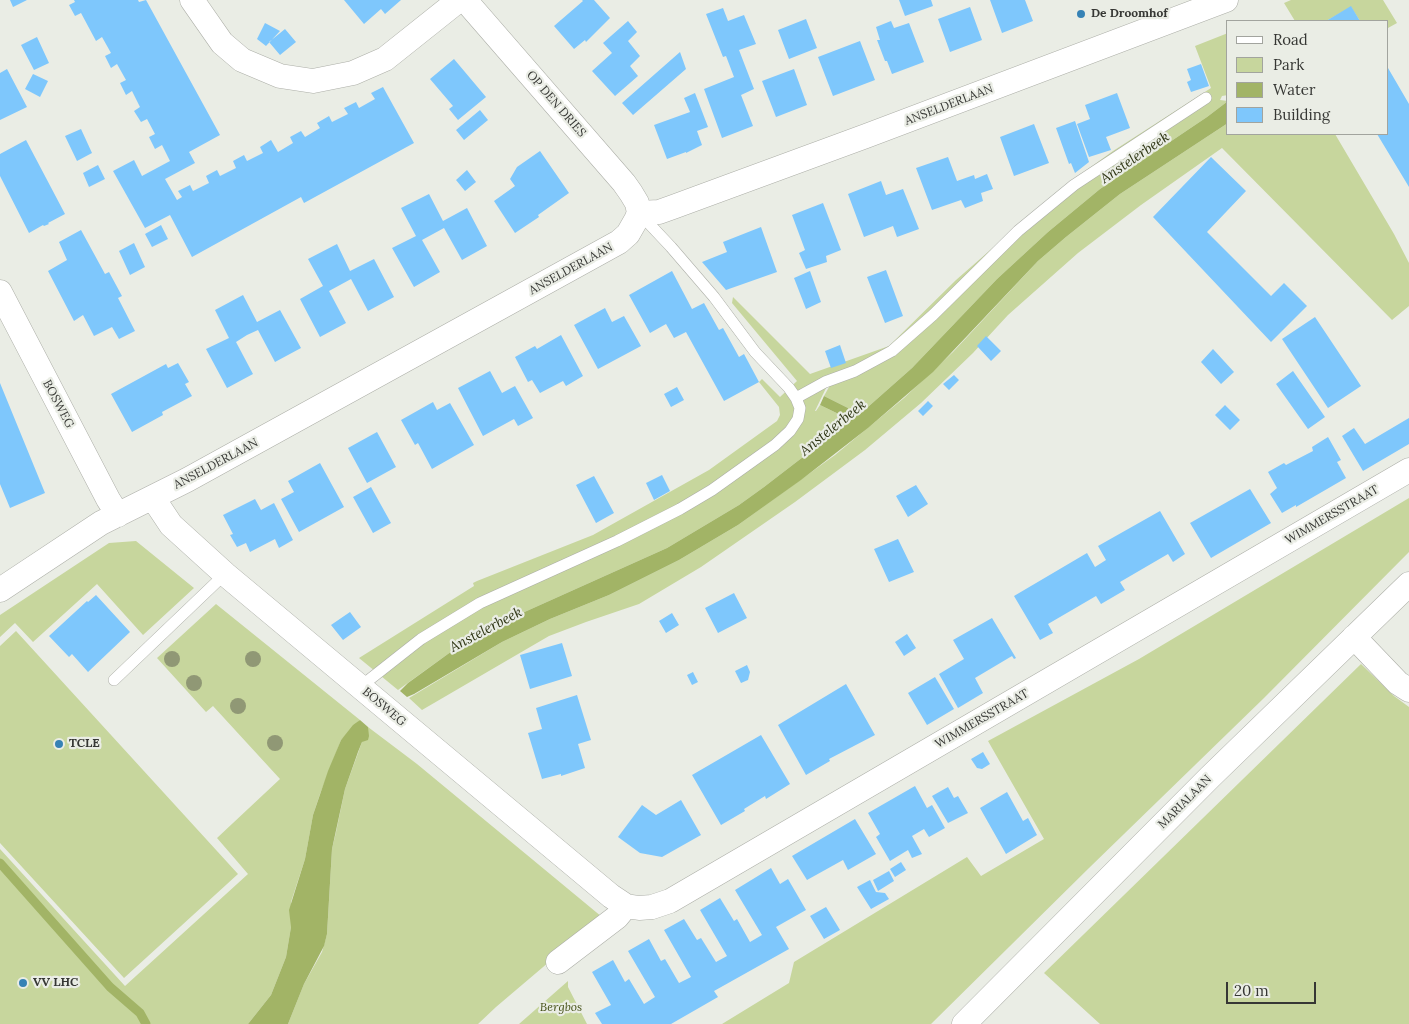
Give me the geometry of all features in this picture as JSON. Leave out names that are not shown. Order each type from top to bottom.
[{"type":"street","points":[[192,0],[222,43],[242,60],[280,76],[313,81],[353,73],[385,59],[459,0]]},
{"type":"street","name":"OP DEN DRIES","points":[[465,0],[624,183],[637,203],[639,213]]},
{"type":"street","name":"ANSELDERLAAN","points":[[0,590],[101,523],[204,471],[619,242],[628,234],[639,213],[659,212],[673,208],[1226,0]]},
{"type":"street","name":"BOSWEG","points":[[0,292],[118,515]]},
{"type":"street","name":"WIMMERSSTRAAT","points":[[626,906],[652,907],[670,900],[1409,470]]},
{"type":"street","name":"BOSWEG","points":[[153,498],[172,525],[225,574],[611,896],[626,906]]},
{"type":"street","name":"MARIALAAN","points":[[964,1024],[1210,777],[1409,584]]},
{"type":"street","points":[[1354,637],[1398,683],[1409,690]]},
{"type":"street","points":[[558,962],[617,918],[626,906]]},
{"type":"lane","points":[[796,398],[825,382],[855,371],[892,351],[933,315],[1018,231],[1074,185],[1206,98]]},
{"type":"lane","points":[[360,687],[421,639],[480,603],[617,541],[680,509],[712,490],[775,445],[790,431],[798,419],[800,408],[796,398],[755,352],[708,290],[672,247],[639,213]]},
{"type":"lane","points":[[114,680],[225,574]]},
{"type":"green space","points":[[1291,0],[1383,0],[1397,23],[1389,27],[1389,20],[1359,20],[1351,7],[1328,20],[1294,20],[1284,3]]},
{"type":"green space","points":[[1226,34],[1226,95],[1222,96],[1220,100],[1226,101],[1226,103],[1100,189],[1048,232],[997,279],[912,368],[860,414],[824,396],[829,387],[827,386],[815,411],[820,405],[851,420],[764,487],[739,505],[667,548],[500,623],[452,651],[398,690],[359,658],[474,586],[473,583],[593,535],[709,470],[777,421],[780,415],[779,407],[759,382],[762,379],[780,397],[797,381],[732,303],[733,297],[810,374],[889,346],[956,280],[1059,190],[1113,151],[1211,88],[1195,46]]},
{"type":"green space","points":[[1226,124],[1226,135],[1336,135],[1409,263],[1409,306],[1392,320],[1222,148],[1141,205],[1078,253],[1008,315],[973,353],[921,403],[865,450],[795,502],[701,567],[639,604],[549,636],[422,710],[409,698],[502,642],[550,619],[609,595],[679,560],[738,525],[835,455],[904,398],[953,352],[1038,261],[1120,194]]},
{"type":"green space","points":[[1409,498],[1409,552],[1264,698],[931,1024],[722,1024],[789,983],[794,962],[967,857],[981,876],[1044,839],[988,741],[1139,659]]},
{"type":"green space","points":[[136,541],[194,588],[143,635],[97,584],[33,642],[15,623],[0,637],[0,615],[109,543]]},
{"type":"green space","points":[[216,604],[360,720],[341,740],[313,815],[305,859],[291,902],[291,927],[286,957],[271,995],[248,1024],[0,1024],[0,849],[125,986],[248,874],[217,838],[280,779],[213,706],[206,712],[157,658]]},
{"type":"green space","name":"TCLE","points":[[16,631],[238,874],[124,978],[0,843],[0,646]]},
{"type":"green space","points":[[1361,664],[1394,696],[1409,707],[1409,1024],[1100,1024],[1044,973]]},
{"type":"green space","points":[[368,727],[417,764],[602,917],[478,1024],[288,1024],[304,984],[322,952],[327,934],[332,849],[345,789]]},
{"type":"green space","name":"Bergbos","points":[[568,981],[568,987],[587,1024],[519,1024]]},
{"type":"water","points":[[1226,103],[1226,124],[1120,194],[1066,237],[1038,261],[933,372],[868,428],[801,480],[738,525],[679,560],[609,595],[550,619],[502,642],[414,694],[407,697],[400,691],[452,651],[500,623],[667,548],[739,505],[851,420],[820,405],[824,396],[860,414],[912,368],[997,279],[1048,232],[1100,189]]},
{"type":"water","points":[[360,720],[368,727],[369,736],[368,740],[362,742],[345,789],[332,849],[327,934],[324,946],[304,984],[288,1024],[248,1024],[271,995],[286,957],[291,927],[289,910],[305,859],[313,815],[341,740],[353,725]]},
{"type":"building","points":[[10,0],[27,0],[13,7]]},
{"type":"building","points":[[74,0],[138,0],[139,2],[146,0],[220,135],[189,152],[195,163],[165,179],[177,200],[182,197],[178,191],[190,185],[193,191],[209,183],[206,176],[217,170],[220,176],[236,168],[233,161],[244,155],[247,161],[263,153],[260,147],[271,140],[278,152],[293,143],[290,137],[301,131],[305,137],[320,128],[317,123],[329,116],[332,122],[348,114],[344,108],[356,102],[359,108],[375,99],[371,93],[383,87],[414,143],[304,203],[301,197],[192,257],[170,215],[145,228],[113,171],[134,160],[142,176],[170,161],[162,145],[155,149],[149,137],[155,134],[147,119],[141,122],[134,111],[140,107],[132,91],[126,95],[120,83],[126,80],[117,64],[111,68],[105,56],[111,53],[102,37],[96,41],[81,13],[75,16],[69,5],[75,2]]},
{"type":"building","points":[[344,0],[401,0],[385,14],[381,9],[364,24]]},
{"type":"building","points":[[582,0],[594,0],[610,18],[586,42],[585,40],[574,49],[554,26]]},
{"type":"building","points":[[899,0],[931,0],[933,6],[905,16]]},
{"type":"building","points":[[990,0],[1025,0],[1033,21],[1002,33]]},
{"type":"building","points":[[1351,6],[1359,20],[1328,20]]},
{"type":"building","points":[[970,7],[982,40],[950,52],[938,19]]},
{"type":"building","points":[[723,8],[728,21],[744,15],[756,44],[739,50],[754,89],[741,95],[753,126],[722,138],[704,89],[734,77],[726,56],[723,57],[706,14]]},
{"type":"building","points":[[806,19],[817,48],[789,59],[778,30]]},
{"type":"building","points":[[628,21],[637,32],[628,41],[640,56],[630,66],[638,76],[615,96],[592,71],[612,53],[603,43]]},
{"type":"building","points":[[891,21],[894,28],[909,23],[924,62],[892,74],[877,40],[880,40],[876,27]]},
{"type":"building","points":[[265,23],[280,31],[266,46],[257,39]]},
{"type":"building","points":[[285,29],[296,42],[280,55],[269,42]]},
{"type":"building","points":[[37,37],[49,63],[34,70],[21,45]]},
{"type":"building","points":[[860,41],[875,80],[833,96],[818,57]]},
{"type":"building","points":[[680,52],[686,69],[633,115],[622,103]]},
{"type":"building","points":[[454,59],[486,97],[458,120],[449,109],[453,106],[430,79]]},
{"type":"building","points":[[1201,64],[1209,86],[1191,92],[1187,82],[1191,80],[1187,69]]},
{"type":"building","points":[[7,69],[27,107],[0,120],[0,73]]},
{"type":"building","points":[[794,69],[807,105],[776,117],[762,81]]},
{"type":"building","points":[[1389,70],[1409,104],[1409,187],[1378,135],[1389,135]]},
{"type":"building","points":[[33,74],[48,81],[40,97],[25,89]]},
{"type":"building","points":[[695,93],[708,127],[697,131],[702,145],[667,159],[654,125],[690,112],[684,98]]},
{"type":"building","points":[[1117,93],[1130,128],[1106,137],[1111,150],[1089,157],[1077,124],[1090,119],[1085,105]]},
{"type":"building","points":[[480,110],[488,120],[464,140],[456,130]]},
{"type":"building","points":[[1075,121],[1089,162],[1075,173],[1071,163],[1069,164],[1056,128]]},
{"type":"building","points":[[1034,124],[1049,163],[1014,176],[1000,137]]},
{"type":"building","points":[[81,129],[92,153],[77,161],[65,136]]},
{"type":"building","points":[[26,140],[65,214],[29,233],[0,176],[0,154]]},
{"type":"building","points":[[540,151],[569,193],[515,233],[494,201],[515,186],[510,179],[517,167]]},
{"type":"building","points":[[948,157],[957,181],[974,175],[975,179],[987,174],[993,189],[981,193],[983,201],[965,208],[961,200],[932,210],[916,168]]},
{"type":"building","points":[[1211,157],[1246,191],[1207,232],[1271,296],[1284,283],[1307,306],[1271,342],[1153,217]]},
{"type":"building","points":[[98,165],[105,179],[89,187],[83,173]]},
{"type":"building","points":[[467,170],[476,182],[465,191],[456,180]]},
{"type":"building","points":[[881,181],[886,195],[903,189],[919,229],[897,237],[893,226],[864,237],[848,194]]},
{"type":"building","points":[[429,194],[443,221],[467,208],[487,246],[462,260],[444,228],[422,240],[440,272],[414,287],[392,248],[416,236],[401,208]]},
{"type":"building","points":[[823,203],[841,250],[826,256],[827,262],[806,269],[799,253],[805,250],[792,215]]},
{"type":"building","points":[[161,225],[168,239],[152,247],[145,234]]},
{"type":"building","points":[[761,227],[777,272],[726,290],[702,262],[727,252],[723,242]]},
{"type":"building","points":[[81,230],[105,274],[109,272],[122,296],[118,298],[135,331],[119,339],[112,327],[94,336],[83,315],[74,321],[48,271],[67,260],[59,242]]},
{"type":"building","points":[[134,243],[145,267],[130,275],[119,251]]},
{"type":"building","points":[[337,244],[350,271],[374,259],[394,297],[368,311],[351,279],[329,291],[346,323],[320,337],[300,299],[323,286],[308,259]]},
{"type":"building","points":[[886,270],[903,316],[885,323],[867,277]]},
{"type":"building","points":[[672,271],[692,309],[704,303],[719,330],[723,328],[739,357],[744,354],[759,382],[724,401],[686,332],[674,338],[666,324],[650,333],[629,295]]},
{"type":"building","points":[[810,271],[821,302],[806,309],[794,278]]},
{"type":"building","points":[[243,295],[257,322],[280,310],[301,348],[275,362],[258,330],[247,335],[236,342],[253,374],[227,388],[206,349],[229,338],[215,310]]},
{"type":"building","points":[[605,308],[612,322],[624,316],[641,346],[598,369],[574,325]]},
{"type":"building","points":[[1315,317],[1361,386],[1328,408],[1282,339]]},
{"type":"building","points":[[561,335],[583,376],[566,386],[563,381],[540,393],[532,380],[528,382],[515,357],[535,346],[537,349]]},
{"type":"building","points":[[986,336],[1001,351],[991,361],[977,346]]},
{"type":"building","points":[[840,345],[846,363],[831,368],[825,351]]},
{"type":"building","points":[[1213,349],[1234,372],[1221,384],[1201,362]]},
{"type":"building","points":[[178,363],[189,382],[185,384],[192,396],[162,412],[163,415],[132,432],[111,394],[166,364],[168,368]]},
{"type":"building","points":[[490,371],[502,393],[515,386],[533,418],[518,426],[514,419],[483,436],[458,388]]},
{"type":"building","points":[[1293,371],[1325,417],[1308,429],[1276,384]]},
{"type":"building","points":[[954,375],[959,380],[949,390],[943,384]]},
{"type":"building","points":[[0,383],[45,493],[10,508],[0,484]]},
{"type":"building","points":[[677,387],[684,400],[671,407],[664,394]]},
{"type":"building","points":[[928,401],[933,406],[923,416],[918,411]]},
{"type":"building","points":[[433,402],[437,410],[450,403],[474,445],[432,469],[418,443],[415,445],[401,420]]},
{"type":"building","points":[[1225,405],[1240,420],[1230,430],[1215,415]]},
{"type":"building","points":[[1409,418],[1409,444],[1363,471],[1342,436],[1354,428],[1365,444]]},
{"type":"building","points":[[377,432],[396,467],[367,483],[348,448]]},
{"type":"building","points":[[1328,437],[1341,460],[1337,462],[1346,478],[1282,513],[1270,494],[1277,488],[1268,472],[1313,451],[1312,447]]},
{"type":"building","points":[[320,463],[344,507],[299,532],[281,499],[294,492],[288,481]]},
{"type":"building","points":[[662,475],[670,491],[654,500],[646,483]]},
{"type":"building","points":[[594,476],[614,513],[596,523],[576,485]]},
{"type":"building","points":[[916,485],[928,504],[908,517],[896,496]]},
{"type":"building","points":[[371,487],[391,523],[373,533],[353,497]]},
{"type":"building","points":[[1250,489],[1271,523],[1211,558],[1190,523]]},
{"type":"building","points":[[255,499],[261,510],[274,503],[293,540],[279,548],[275,539],[250,552],[246,543],[237,547],[230,535],[233,534],[223,515]]},
{"type":"building","points":[[1160,511],[1185,554],[1173,562],[1168,554],[1120,582],[1125,590],[1101,604],[1096,596],[1048,624],[1053,633],[1040,640],[1014,596],[1087,553],[1095,567],[1106,560],[1098,546]]},
{"type":"building","points":[[898,539],[914,572],[889,582],[874,549]]},
{"type":"building","points":[[734,593],[747,618],[718,633],[705,608]]},
{"type":"building","points":[[96,595],[130,632],[88,672],[72,654],[69,657],[49,636]]},
{"type":"building","points":[[350,612],[361,627],[343,640],[331,625]]},
{"type":"building","points":[[672,613],[679,625],[666,633],[659,621]]},
{"type":"building","points":[[992,618],[1016,658],[1014,659],[1012,656],[975,678],[983,693],[958,708],[939,674],[964,659],[953,640]]},
{"type":"building","points":[[907,634],[916,648],[904,656],[895,642]]},
{"type":"building","points":[[562,643],[572,676],[530,689],[520,655]]},
{"type":"building","points":[[747,665],[750,672],[748,680],[741,683],[735,671]]},
{"type":"building","points":[[693,672],[698,682],[692,685],[687,675]]},
{"type":"building","points":[[935,677],[954,709],[927,725],[908,693]]},
{"type":"building","points":[[846,684],[875,735],[829,759],[830,761],[806,775],[778,725]]},
{"type":"building","points":[[577,695],[591,740],[578,744],[585,768],[561,776],[561,774],[542,779],[528,733],[542,729],[536,708]]},
{"type":"building","points":[[761,735],[790,784],[766,799],[765,796],[744,809],[745,811],[721,825],[692,775]]},
{"type":"building","points":[[983,752],[990,764],[982,769],[977,768],[971,759]]},
{"type":"building","points":[[915,786],[927,808],[932,805],[945,828],[929,837],[924,829],[912,836],[922,854],[912,858],[908,850],[890,861],[876,837],[880,834],[868,813]]},
{"type":"building","points":[[948,787],[954,798],[958,796],[968,813],[948,823],[932,796]]},
{"type":"building","points":[[1007,792],[1023,821],[1028,818],[1037,835],[1006,854],[980,808]]},
{"type":"building","points":[[681,800],[701,835],[662,857],[640,853],[618,837],[642,805],[656,815]]},
{"type":"building","points":[[855,819],[876,854],[848,870],[843,860],[807,880],[792,856]]},
{"type":"building","points":[[901,862],[906,870],[895,877],[890,869]]},
{"type":"building","points":[[771,868],[780,884],[788,879],[806,910],[776,927],[789,949],[714,991],[718,997],[671,1024],[602,1024],[595,1013],[611,1005],[592,972],[613,960],[625,982],[629,979],[644,1004],[655,997],[628,951],[649,939],[661,961],[665,959],[679,983],[691,977],[664,930],[684,919],[697,940],[701,938],[716,962],[727,956],[700,910],[720,898],[734,921],[737,919],[750,942],[762,935],[735,890]]},
{"type":"building","points":[[889,871],[894,881],[878,891],[873,880]]},
{"type":"building","points":[[870,880],[876,892],[885,893],[889,899],[871,909],[857,887]]},
{"type":"building","points":[[826,907],[840,930],[824,939],[810,916]]},
{"type":"waterway","points":[[0,863],[110,987],[140,1013],[146,1024]]},
{"type":"place","name":"De Droomhof","points":[[1081,14]]},
{"type":"place","name":"TCLE","points":[[59,744]]},
{"type":"place","name":"VV LHC","points":[[23,983]]},
{"type":"water label","name":"Anstelerbeek","points":[[1135,158]]},
{"type":"water label","name":"Anstelerbeek","points":[[833,428]]},
{"type":"water label","name":"Anstelerbeek","points":[[486,630]]}]
